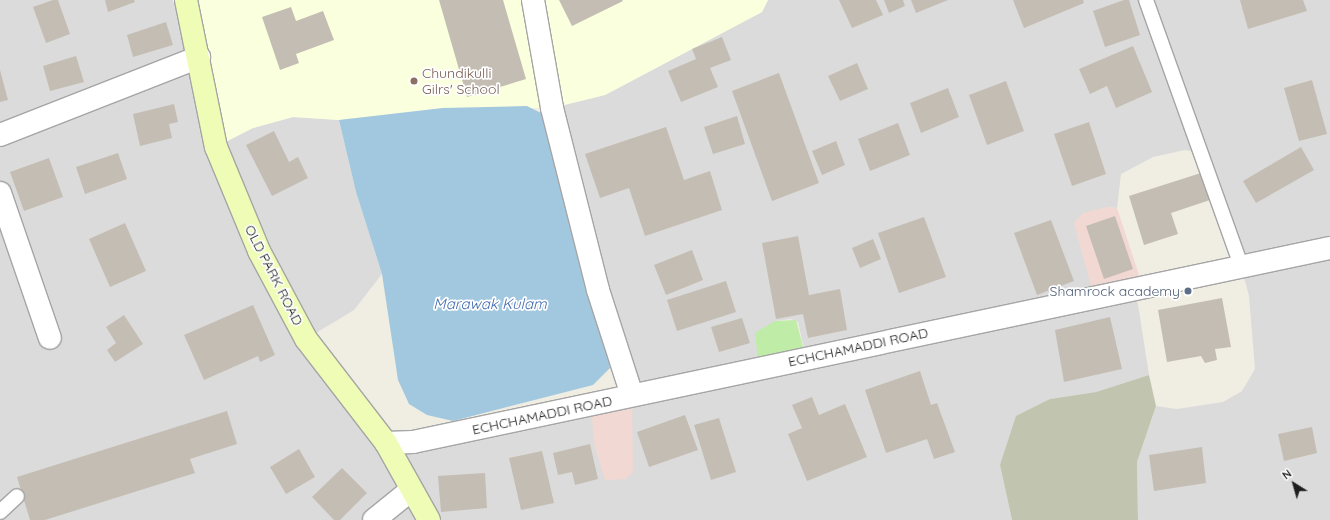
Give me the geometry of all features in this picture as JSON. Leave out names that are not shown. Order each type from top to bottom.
[{"type":"street","name":"OLD PARK ROAD","points":[[186,0],[216,147],[259,251],[306,339],[386,443],[428,520]]},
{"type":"street","points":[[533,0],[552,108],[598,290],[632,395]]},
{"type":"street","points":[[0,135],[199,58]]},
{"type":"street","points":[[0,193],[50,338]]},
{"type":"street","name":"ECHCHAMADDI ROAD","points":[[386,443],[413,442],[1330,248]]},
{"type":"street","points":[[374,520],[411,490]]},
{"type":"lane","points":[[1146,0],[1241,266]]},
{"type":"lane","points":[[0,512],[17,496]]},
{"type":"shaded area","points":[[0,0],[175,0],[253,128],[293,117],[339,120],[356,192],[382,274],[354,310],[306,339],[387,443],[632,395],[552,108],[605,95],[762,12],[768,0],[1330,0],[1330,520],[1138,520],[1137,462],[1156,406],[1177,409],[1223,402],[1242,391],[1255,369],[1249,296],[1241,266],[1201,153],[1185,150],[1153,157],[1121,174],[1117,208],[1107,207],[1137,298],[1149,375],[1096,392],[1050,399],[1000,465],[1012,520],[0,520]],"holes":[[[791,319],[798,322],[806,358],[775,321]]]},
{"type":"shaded area","name":"Chundikulli Gilrs' School","points":[[173,0],[768,0],[762,12],[605,95],[552,108],[443,108],[339,120],[293,117],[253,128],[216,147]]},
{"type":"shaded area","points":[[1107,207],[1117,208],[1143,287],[1094,297],[1074,223],[1083,213]]},
{"type":"shaded area","points":[[1149,375],[1156,406],[1137,462],[1138,520],[1012,520],[1000,465],[1016,416],[1050,399],[1096,392]]},
{"type":"shaded area","points":[[632,395],[633,472],[626,479],[605,480],[594,444],[591,404]]},
{"type":"green space","points":[[796,320],[806,358],[759,368],[755,333],[775,321]]},
{"type":"water","name":"Marawak Kulam","points":[[527,106],[549,117],[559,146],[610,368],[593,385],[453,421],[427,415],[409,404],[398,380],[382,274],[356,192],[339,120],[443,108]]},
{"type":"building","points":[[53,0],[58,0],[70,34],[46,43],[33,7]]},
{"type":"building","points":[[105,0],[134,0],[135,2],[108,12]]},
{"type":"building","points":[[439,0],[503,0],[526,79],[467,97]]},
{"type":"building","points":[[559,0],[622,0],[623,1],[572,26]]},
{"type":"building","points":[[839,0],[876,0],[883,15],[852,28]]},
{"type":"building","points":[[884,0],[903,0],[905,6],[889,13]]},
{"type":"building","points":[[911,0],[948,0],[916,13]]},
{"type":"building","points":[[1013,0],[1083,0],[1084,3],[1024,28]]},
{"type":"building","points":[[1124,0],[1129,0],[1140,35],[1105,47],[1093,11]]},
{"type":"building","points":[[1240,0],[1303,0],[1307,11],[1248,29]]},
{"type":"building","points":[[291,7],[296,21],[323,11],[334,40],[296,54],[299,63],[280,70],[262,17]]},
{"type":"building","points":[[166,22],[173,45],[133,57],[127,35]]},
{"type":"building","points":[[722,37],[731,60],[710,68],[718,87],[681,102],[668,71],[696,59],[692,49]]},
{"type":"building","points":[[1133,46],[1152,92],[1116,108],[1107,86],[1090,94],[1079,69]]},
{"type":"building","points":[[76,56],[84,82],[50,91],[43,66]]},
{"type":"building","points":[[857,63],[868,89],[840,101],[828,76]]},
{"type":"building","points":[[0,70],[8,100],[0,102]]},
{"type":"building","points":[[779,73],[819,183],[772,201],[732,91]]},
{"type":"building","points":[[1312,80],[1327,134],[1299,141],[1284,88]]},
{"type":"building","points":[[1006,81],[1024,131],[987,145],[969,95]]},
{"type":"building","points":[[948,88],[959,117],[921,133],[910,103]]},
{"type":"building","points":[[174,104],[178,122],[169,124],[172,138],[140,146],[133,114]]},
{"type":"building","points":[[737,116],[745,144],[713,154],[704,127]]},
{"type":"building","points":[[1089,122],[1106,174],[1072,186],[1054,134]]},
{"type":"building","points":[[898,123],[910,155],[870,171],[858,139]]},
{"type":"building","points":[[666,127],[684,180],[710,171],[722,210],[645,236],[629,188],[600,198],[585,154]]},
{"type":"building","points":[[274,131],[289,162],[298,157],[308,178],[272,196],[246,145]]},
{"type":"building","points":[[836,141],[845,165],[822,175],[812,151]]},
{"type":"building","points":[[1301,147],[1314,170],[1256,203],[1243,181]]},
{"type":"building","points":[[118,153],[127,179],[85,194],[76,167]]},
{"type":"building","points":[[49,158],[63,197],[24,211],[10,172]]},
{"type":"building","points":[[1204,172],[1213,199],[1171,213],[1178,234],[1144,245],[1129,196]]},
{"type":"building","points":[[1115,216],[1133,269],[1104,279],[1086,226]]},
{"type":"building","points":[[924,217],[946,277],[899,293],[878,233]]},
{"type":"building","points":[[1051,220],[1074,281],[1037,295],[1014,233]]},
{"type":"building","points":[[125,223],[146,271],[110,287],[89,239]]},
{"type":"building","points":[[798,236],[809,295],[840,289],[847,330],[808,338],[803,314],[776,319],[762,243]]},
{"type":"building","points":[[873,239],[881,259],[860,268],[852,248]]},
{"type":"building","points":[[692,250],[703,280],[666,295],[654,265]]},
{"type":"building","points":[[726,281],[736,312],[677,331],[667,300]]},
{"type":"building","points":[[1222,298],[1231,347],[1215,349],[1217,360],[1205,363],[1201,356],[1167,362],[1158,310]]},
{"type":"building","points":[[253,305],[275,355],[260,362],[258,356],[204,380],[184,335]]},
{"type":"building","points":[[124,315],[143,344],[115,362],[107,350],[116,343],[106,327]]},
{"type":"building","points":[[1110,317],[1122,369],[1064,382],[1055,330]]},
{"type":"building","points":[[742,318],[750,343],[719,352],[711,327]]},
{"type":"building","points":[[920,371],[931,405],[937,403],[955,452],[934,459],[927,439],[886,453],[865,390]]},
{"type":"building","points":[[812,397],[819,415],[845,404],[867,457],[807,481],[788,434],[802,428],[792,405]]},
{"type":"building","points":[[227,411],[237,444],[190,459],[195,473],[45,520],[30,520],[17,477]]},
{"type":"building","points":[[685,415],[698,450],[649,467],[637,432]]},
{"type":"building","points":[[719,418],[736,472],[711,480],[694,425]]},
{"type":"building","points":[[1312,427],[1317,453],[1284,461],[1278,434]]},
{"type":"building","points":[[590,444],[598,479],[575,485],[572,472],[558,475],[553,453]]},
{"type":"building","points":[[1202,447],[1206,483],[1154,491],[1149,455]]},
{"type":"building","points":[[299,449],[315,477],[286,494],[270,467]]},
{"type":"building","points":[[542,451],[554,503],[521,510],[509,458]]},
{"type":"building","points":[[342,468],[367,493],[340,520],[334,520],[312,497]]},
{"type":"building","points":[[485,473],[487,508],[441,512],[438,476]]},
{"type":"place","name":"Chundikulli Gilrs' School","points":[[414,81]]},
{"type":"place","name":"Shamrock academy","points":[[1188,291]]}]
